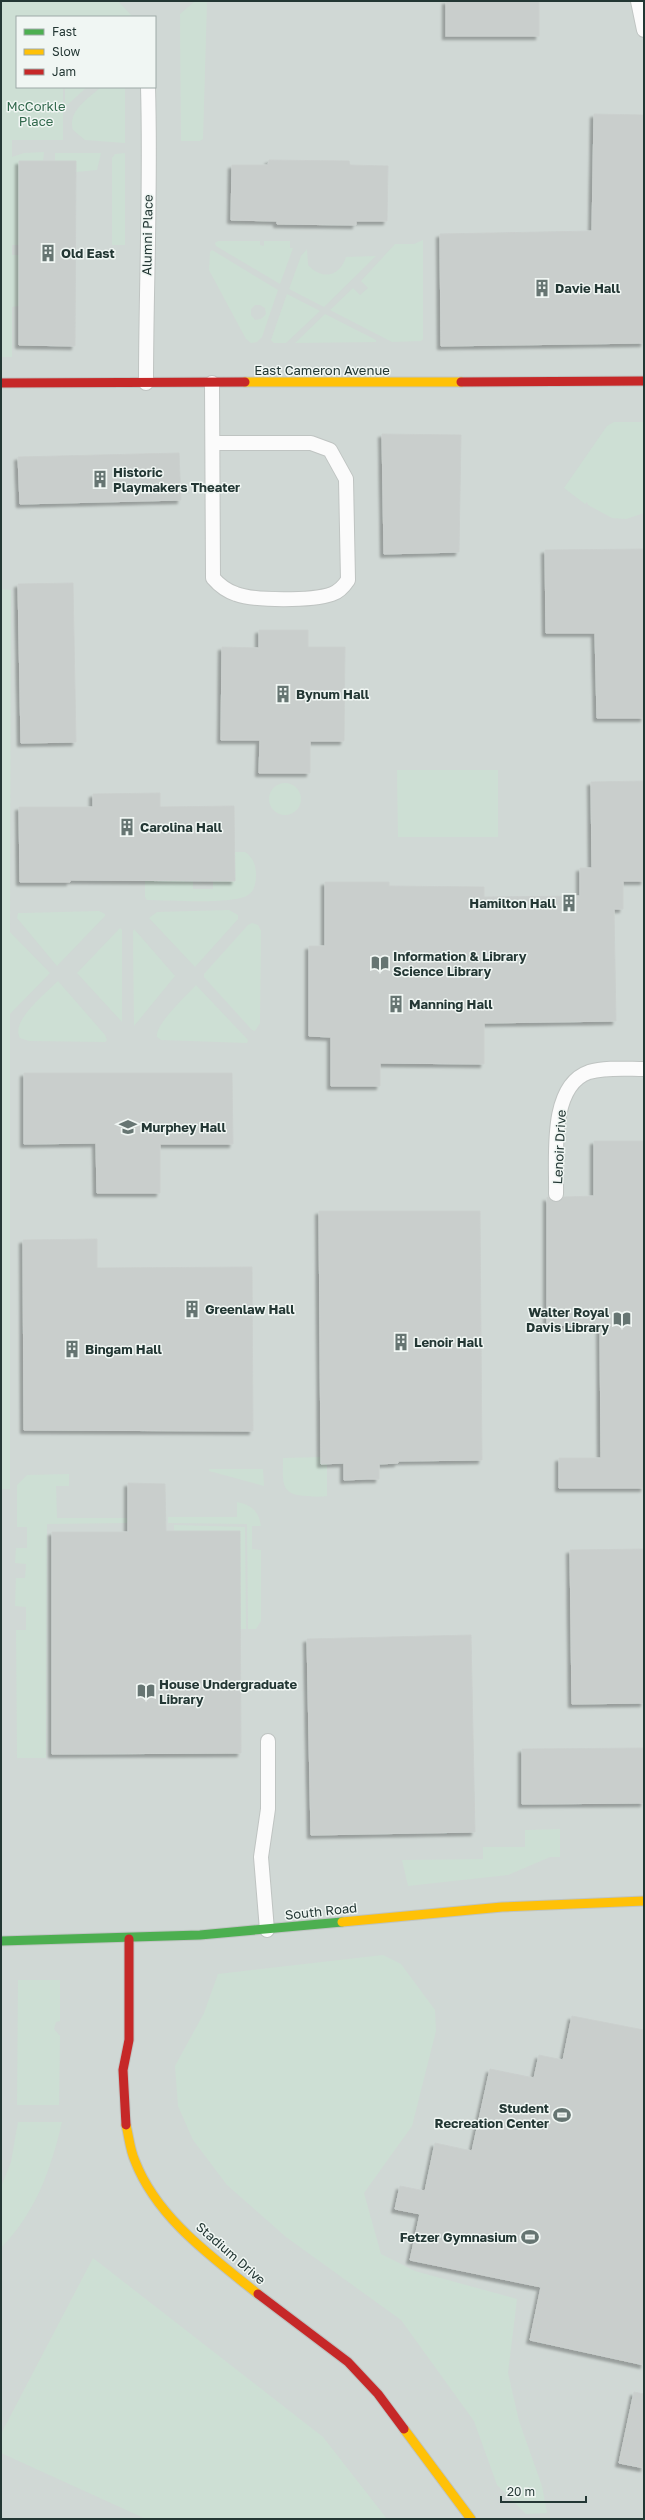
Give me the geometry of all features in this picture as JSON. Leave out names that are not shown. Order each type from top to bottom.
[{"type":"street","name":"East Cameron Avenue","points":[[1,383],[644,380]]},
{"type":"street","name":"South Road","points":[[1,1941],[129,1939],[266,1930],[574,1901],[644,1901]]},
{"type":"street","name":"Stadium Drive","points":[[129,1939],[129,2040],[123,2070],[124,2116],[134,2160],[146,2185],[160,2206],[210,2254],[260,2296],[348,2362],[378,2394],[471,2519]]},
{"type":"lane","points":[[638,1],[644,30]]},
{"type":"lane","name":"Alumni Place","points":[[146,383],[146,246],[150,146],[148,88]]},
{"type":"lane","points":[[212,383],[213,578],[219,585],[235,594],[251,598],[316,598],[333,594],[344,586],[348,580],[346,479],[330,450],[311,443],[213,443]]},
{"type":"lane","name":"Lenoir Drive","points":[[556,1194],[559,1117],[562,1100],[570,1086],[584,1074],[597,1070],[644,1069]]},
{"type":"lane","points":[[266,1930],[261,1857],[268,1809],[268,1741]]},
{"type":"shaded area","points":[[1,1],[644,1],[644,2519],[1,2519]]},
{"type":"green space","name":"McCorkle Place","points":[[1,1],[118,1],[132,16],[16,16],[16,88],[63,88],[63,140],[12,140],[12,157],[24,153],[44,152],[43,161],[19,161],[19,245],[12,245],[12,255],[19,255],[19,306],[12,307],[12,357],[1,357]]},
{"type":"green space","points":[[195,1],[207,1],[203,139],[200,141],[181,141],[180,14]]},
{"type":"green space","points":[[65,88],[86,88],[65,107]]},
{"type":"green space","points":[[100,88],[125,88],[125,143],[85,140],[73,130],[73,117],[85,100]]},
{"type":"green space","points":[[55,153],[101,153],[97,170],[76,172],[76,161],[55,161]]},
{"type":"green space","points":[[125,153],[125,245],[112,245],[112,158],[115,154]]},
{"type":"green space","points":[[423,240],[423,339],[421,341],[392,342],[330,310],[353,288],[360,295],[368,288],[361,281],[395,244],[414,244]]},
{"type":"green space","points":[[218,241],[260,241],[260,245],[264,246],[264,241],[290,241],[290,248],[293,248],[280,284],[216,246],[215,243]]},
{"type":"green space","points":[[307,249],[308,265],[319,273],[325,275],[340,269],[346,257],[376,256],[324,307],[289,289],[301,256]]},
{"type":"green space","points":[[212,250],[278,290],[262,337],[257,342],[251,343],[246,339],[209,270],[210,252]],"holes":[[[255,305],[260,305],[265,308],[266,314],[261,319],[255,320],[251,315],[251,309]]]},
{"type":"green space","points":[[287,294],[320,311],[286,343],[274,343],[271,340]]},
{"type":"green space","points":[[325,314],[376,340],[376,342],[295,343]]},
{"type":"green space","points":[[614,422],[644,422],[644,513],[626,519],[612,518],[588,505],[587,502],[585,504],[564,488],[607,426]]},
{"type":"green space","points":[[1,589],[11,590],[10,932],[50,973],[10,1014],[10,1489],[1,1489]]},
{"type":"green space","points":[[397,770],[498,770],[498,837],[398,837]]},
{"type":"green space","points":[[285,783],[296,788],[301,799],[296,810],[285,815],[274,810],[269,799],[274,788]]},
{"type":"green space","points":[[235,852],[245,852],[251,857],[256,869],[255,884],[252,892],[248,895],[229,900],[215,901],[147,900],[145,897],[145,880],[193,881],[193,889],[213,889],[213,881],[235,881]]},
{"type":"green space","points":[[229,910],[238,915],[238,919],[195,967],[149,918],[157,912]]},
{"type":"green space","points":[[99,911],[105,914],[105,916],[57,966],[17,918],[18,913]]},
{"type":"green space","points":[[252,923],[258,925],[261,931],[260,1023],[255,1031],[252,1030],[204,977],[204,974],[248,925]]},
{"type":"green space","points":[[120,928],[122,930],[122,1022],[77,973]]},
{"type":"green space","points":[[134,929],[175,976],[134,1026],[133,932]]},
{"type":"green space","points":[[58,981],[105,1035],[107,1040],[105,1042],[29,1041],[20,1038],[18,1031],[24,1016]]},
{"type":"green space","points":[[196,985],[248,1040],[247,1043],[161,1040],[157,1037],[158,1031],[166,1017]]},
{"type":"green space","points":[[321,1457],[321,1464],[327,1463],[327,1496],[315,1497],[299,1495],[287,1490],[283,1480],[283,1458]]},
{"type":"green space","points":[[209,1469],[263,1469],[264,1486],[209,1471]]},
{"type":"green space","points":[[69,1474],[69,1486],[56,1486],[57,1518],[127,1518],[127,1523],[47,1524],[46,1758],[17,1758],[16,1630],[26,1630],[26,1607],[15,1606],[16,1578],[25,1578],[26,1564],[15,1563],[16,1548],[27,1548],[27,1527],[17,1527],[17,1485],[27,1475]]},
{"type":"green space","points":[[237,1502],[254,1510],[258,1516],[261,1526],[252,1526],[252,1549],[261,1550],[261,1621],[256,1629],[248,1629],[247,1524],[168,1523],[168,1517],[237,1517]]},
{"type":"green space","points":[[174,1525],[245,1527],[246,1629],[240,1629],[240,1532],[174,1531]]},
{"type":"green space","points":[[560,1829],[560,1857],[550,1857],[508,1875],[408,1886],[402,1860],[483,1859],[483,1847],[525,1847],[525,1830]]},
{"type":"green space","points":[[383,1955],[401,1964],[435,2010],[436,2031],[412,2126],[364,2193],[381,2254],[415,2271],[517,2299],[508,2373],[519,2421],[542,2486],[547,2513],[526,2514],[497,2485],[474,2421],[401,2320],[286,2237],[227,2185],[193,2140],[178,2106],[175,2066],[204,2013],[218,1974]]},
{"type":"green space","points":[[18,1980],[60,1980],[60,2021],[56,2022],[54,2029],[60,2036],[59,2105],[17,2105]]},
{"type":"green space","points":[[18,2122],[62,2122],[53,2156],[33,2205],[24,2220],[1,2248],[1,2187],[11,2162]]},
{"type":"green space","points":[[93,2258],[323,2437],[387,2519],[146,2519],[1,2453],[1,2434]]},
{"type":"building","points":[[446,1],[539,1],[539,36],[446,36]]},
{"type":"building","name":"Davie Hall","points":[[594,114],[644,115],[644,343],[441,346],[440,234],[592,231]]},
{"type":"building","points":[[269,160],[349,161],[350,165],[388,166],[387,221],[356,221],[356,225],[277,224],[277,221],[231,220],[232,165],[268,165]]},
{"type":"building","name":"Old East","points":[[19,161],[76,161],[75,346],[19,345]]},
{"type":"building","points":[[382,434],[461,435],[459,552],[384,554]]},
{"type":"building","name":"Historic Playmakers Theater","points":[[179,453],[181,500],[20,504],[18,457]]},
{"type":"building","points":[[644,549],[644,718],[597,718],[595,633],[546,633],[545,550]]},
{"type":"building","points":[[73,583],[76,742],[21,743],[18,584]]},
{"type":"building","name":"Bynum Hall","points":[[259,630],[308,630],[308,647],[345,647],[344,741],[310,741],[310,773],[259,773],[260,740],[221,740],[222,647],[259,648]]},
{"type":"building","points":[[644,781],[644,881],[623,881],[623,909],[614,909],[616,1021],[484,1023],[484,1064],[380,1063],[380,1086],[331,1086],[331,1037],[309,1036],[309,946],[325,946],[325,882],[389,882],[389,886],[484,887],[484,897],[580,896],[580,868],[592,868],[591,782]]},
{"type":"building","name":"Carolina Hall","points":[[160,793],[160,807],[234,806],[235,881],[70,880],[70,882],[20,882],[19,807],[93,807],[93,794]]},
{"type":"building","name":"Murphey Hall","points":[[24,1073],[232,1073],[233,1144],[160,1144],[160,1193],[97,1193],[96,1143],[24,1144]]},
{"type":"building","name":"Walter Royal Davis Library","points":[[594,1141],[644,1141],[644,1488],[559,1488],[559,1458],[601,1458],[600,1326],[547,1325],[547,1197],[556,1202],[564,1197],[594,1196]]},
{"type":"building","name":"Lenoir Hall","points":[[319,1211],[480,1211],[482,1460],[398,1461],[398,1463],[379,1464],[379,1479],[344,1480],[344,1463],[321,1464]]},
{"type":"building","points":[[97,1239],[97,1268],[252,1267],[253,1431],[24,1430],[23,1240]]},
{"type":"building","name":"House Undergraduate Library","points":[[128,1483],[165,1484],[166,1531],[240,1531],[241,1753],[52,1754],[52,1532],[128,1532]]},
{"type":"building","points":[[644,1549],[644,1703],[572,1704],[570,1550]]},
{"type":"building","points":[[471,1635],[475,1832],[311,1835],[307,1639]]},
{"type":"building","points":[[644,1748],[644,1803],[522,1804],[522,1749]]},
{"type":"building","points":[[572,2016],[644,2030],[644,2365],[530,2340],[541,2287],[410,2260],[420,2214],[395,2209],[400,2186],[425,2191],[435,2143],[472,2151],[490,2069],[534,2078],[539,2055],[563,2060]]},
{"type":"building","points":[[634,2392],[644,2394],[644,2468],[619,2463]]},
{"type":"traffic: fast","points":[[1,1941],[200,1935],[342,1922]]},
{"type":"traffic: slow","points":[[245,382],[461,382]]},
{"type":"traffic: slow","points":[[342,1922],[502,1907],[644,1901]]},
{"type":"traffic: slow","points":[[126,2125],[133,2157],[145,2182],[157,2201],[171,2218],[205,2251],[258,2294]]},
{"type":"traffic: slow","points":[[404,2429],[471,2519]]},
{"type":"traffic: jam","points":[[461,382],[644,381]]},
{"type":"traffic: jam","points":[[1,383],[245,382]]},
{"type":"traffic: jam","points":[[126,2125],[123,2070],[129,2040],[129,1939]]},
{"type":"traffic: jam","points":[[258,2294],[348,2362],[378,2394],[404,2429]]},
{"type":"place","name":"Old East","points":[[48,253]]},
{"type":"place","name":"Davie Hall","points":[[542,288]]},
{"type":"place","name":"Historic Playmakers Theater","points":[[100,479]]},
{"type":"place","name":"Bynum Hall","points":[[283,694]]},
{"type":"place","name":"Carolina Hall","points":[[127,827]]},
{"type":"place","name":"Hamilton Hall","points":[[569,903]]},
{"type":"place","name":"Information & Library Science Library","points":[[380,963]]},
{"type":"place","name":"Manning Hall","points":[[396,1004]]},
{"type":"place","name":"Murphey Hall","points":[[128,1127]]},
{"type":"place","name":"Greenlaw Hall","points":[[192,1309]]},
{"type":"place","name":"Walter Royal Davis Library","points":[[622,1319]]},
{"type":"place","name":"Lenoir Hall","points":[[401,1342]]},
{"type":"place","name":"Bingam Hall","points":[[72,1349]]},
{"type":"place","name":"House Undergraduate Library","points":[[146,1691]]},
{"type":"place","name":"Student Recreation Center","points":[[562,2115]]},
{"type":"place","name":"Fetzer Gymnasium","points":[[530,2237]]}]
